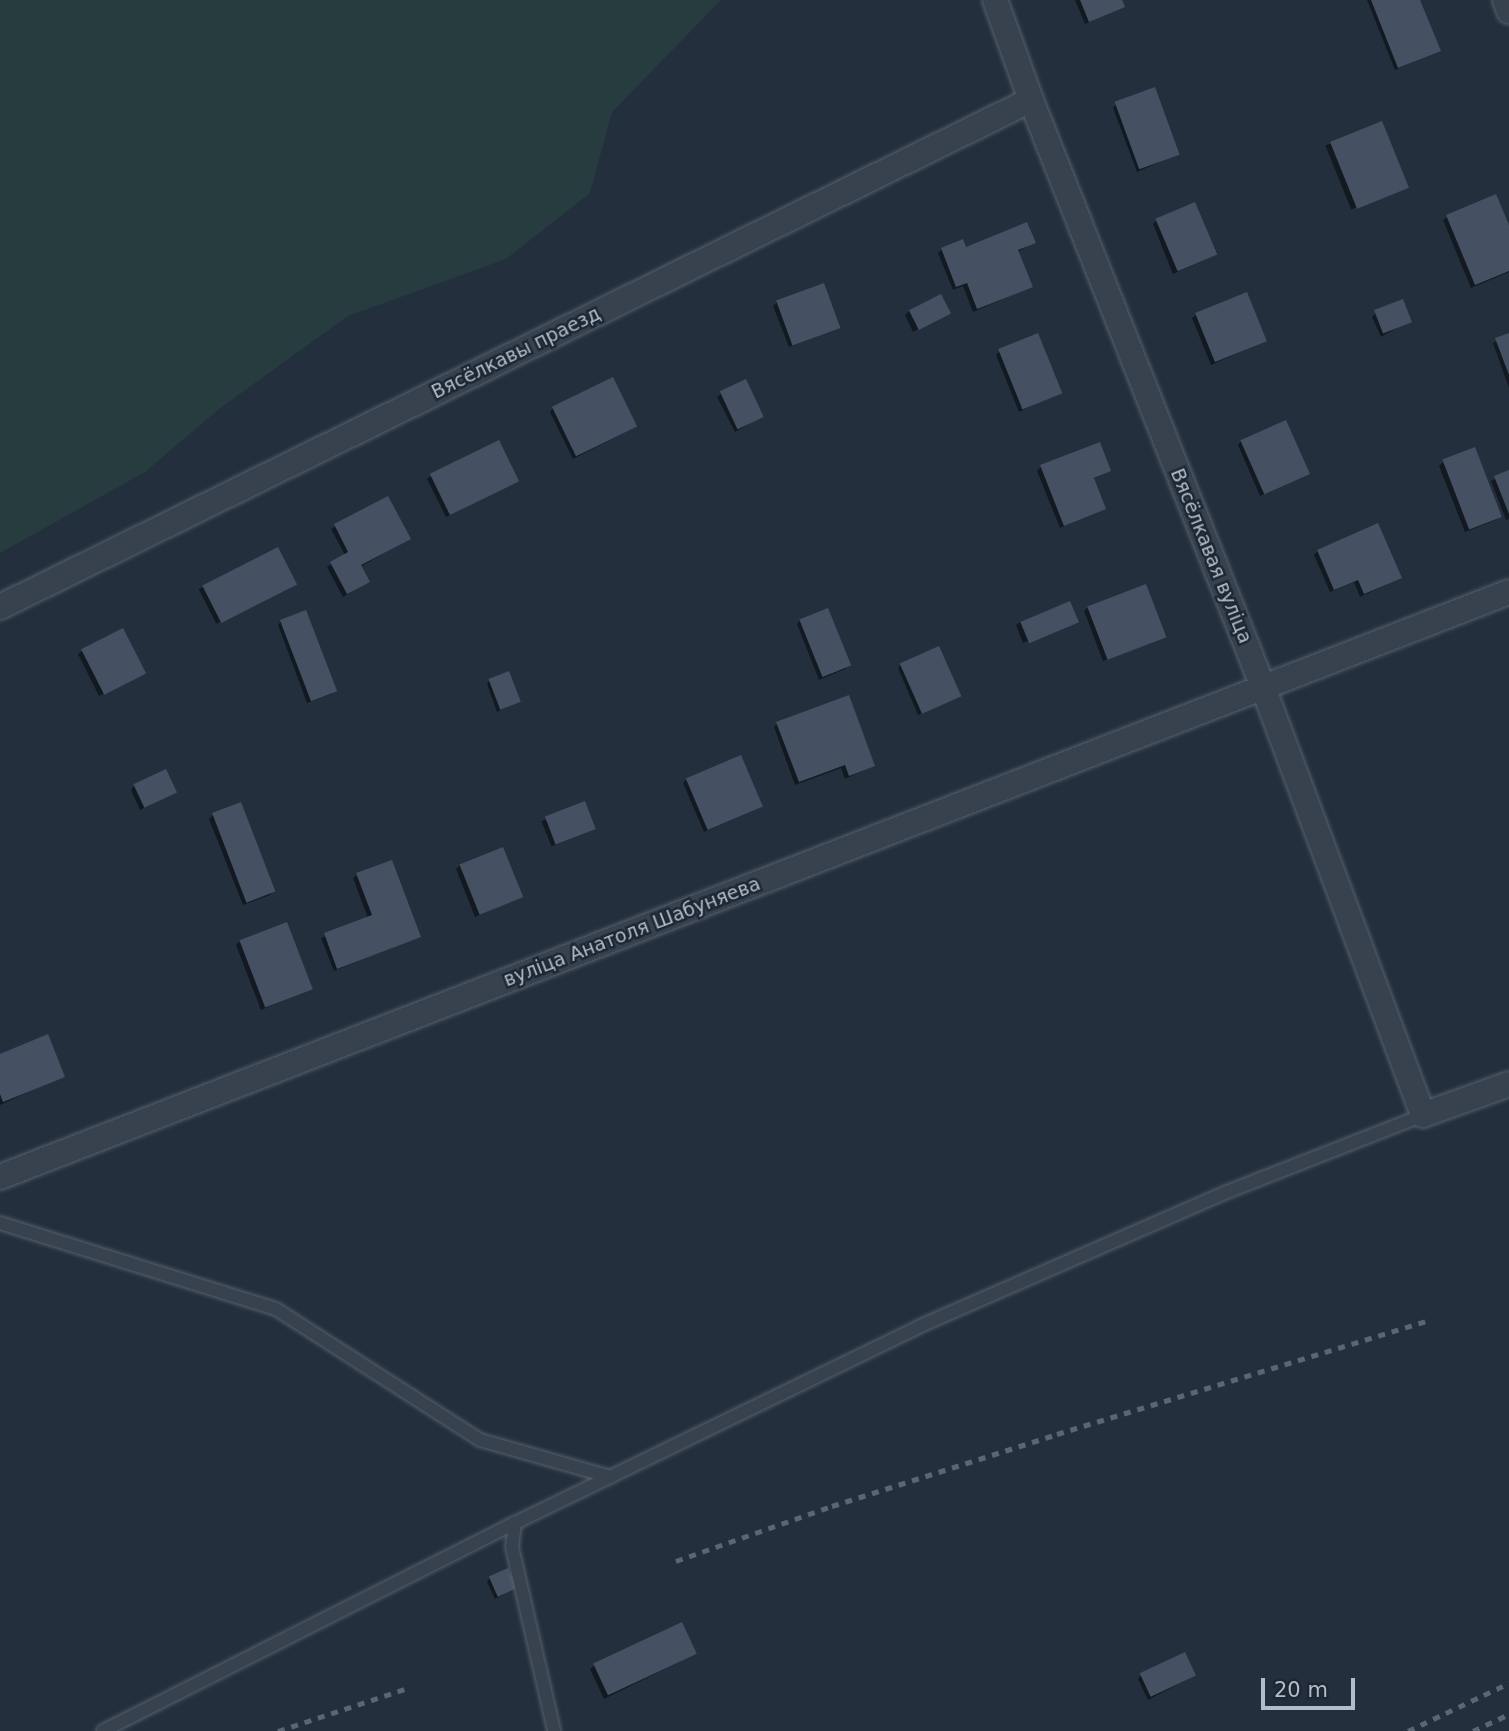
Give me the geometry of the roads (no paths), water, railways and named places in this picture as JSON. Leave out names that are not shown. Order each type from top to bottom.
[{"type":"street","name":"Вясёлкавая вуліца","points":[[995,0],[1031,100],[1263,687],[1423,1115]]},
{"type":"street","points":[[1505,0],[1509,11]]},
{"type":"street","name":"Вясёлкавы праезд","points":[[0,607],[1031,100]]},
{"type":"street","name":"вуліца Анатоля Шабуняева","points":[[0,1177],[1509,592]]},
{"type":"street","points":[[1423,1115],[1509,1084]]},
{"type":"lane","points":[[103,1731],[515,1524],[920,1326],[1227,1192],[1423,1115]]},
{"type":"lane","points":[[0,1223],[276,1309],[480,1440],[611,1477]]},
{"type":"lane","points":[[515,1524],[512,1547],[554,1731]]},
{"type":"railway","points":[[676,1561],[832,1506],[1057,1434],[1431,1320]]},
{"type":"railway","points":[[1408,1731],[1509,1683]]},
{"type":"railway","points":[[278,1731],[405,1689]]},
{"type":"railway","points":[[1473,1731],[1509,1714]]}]
